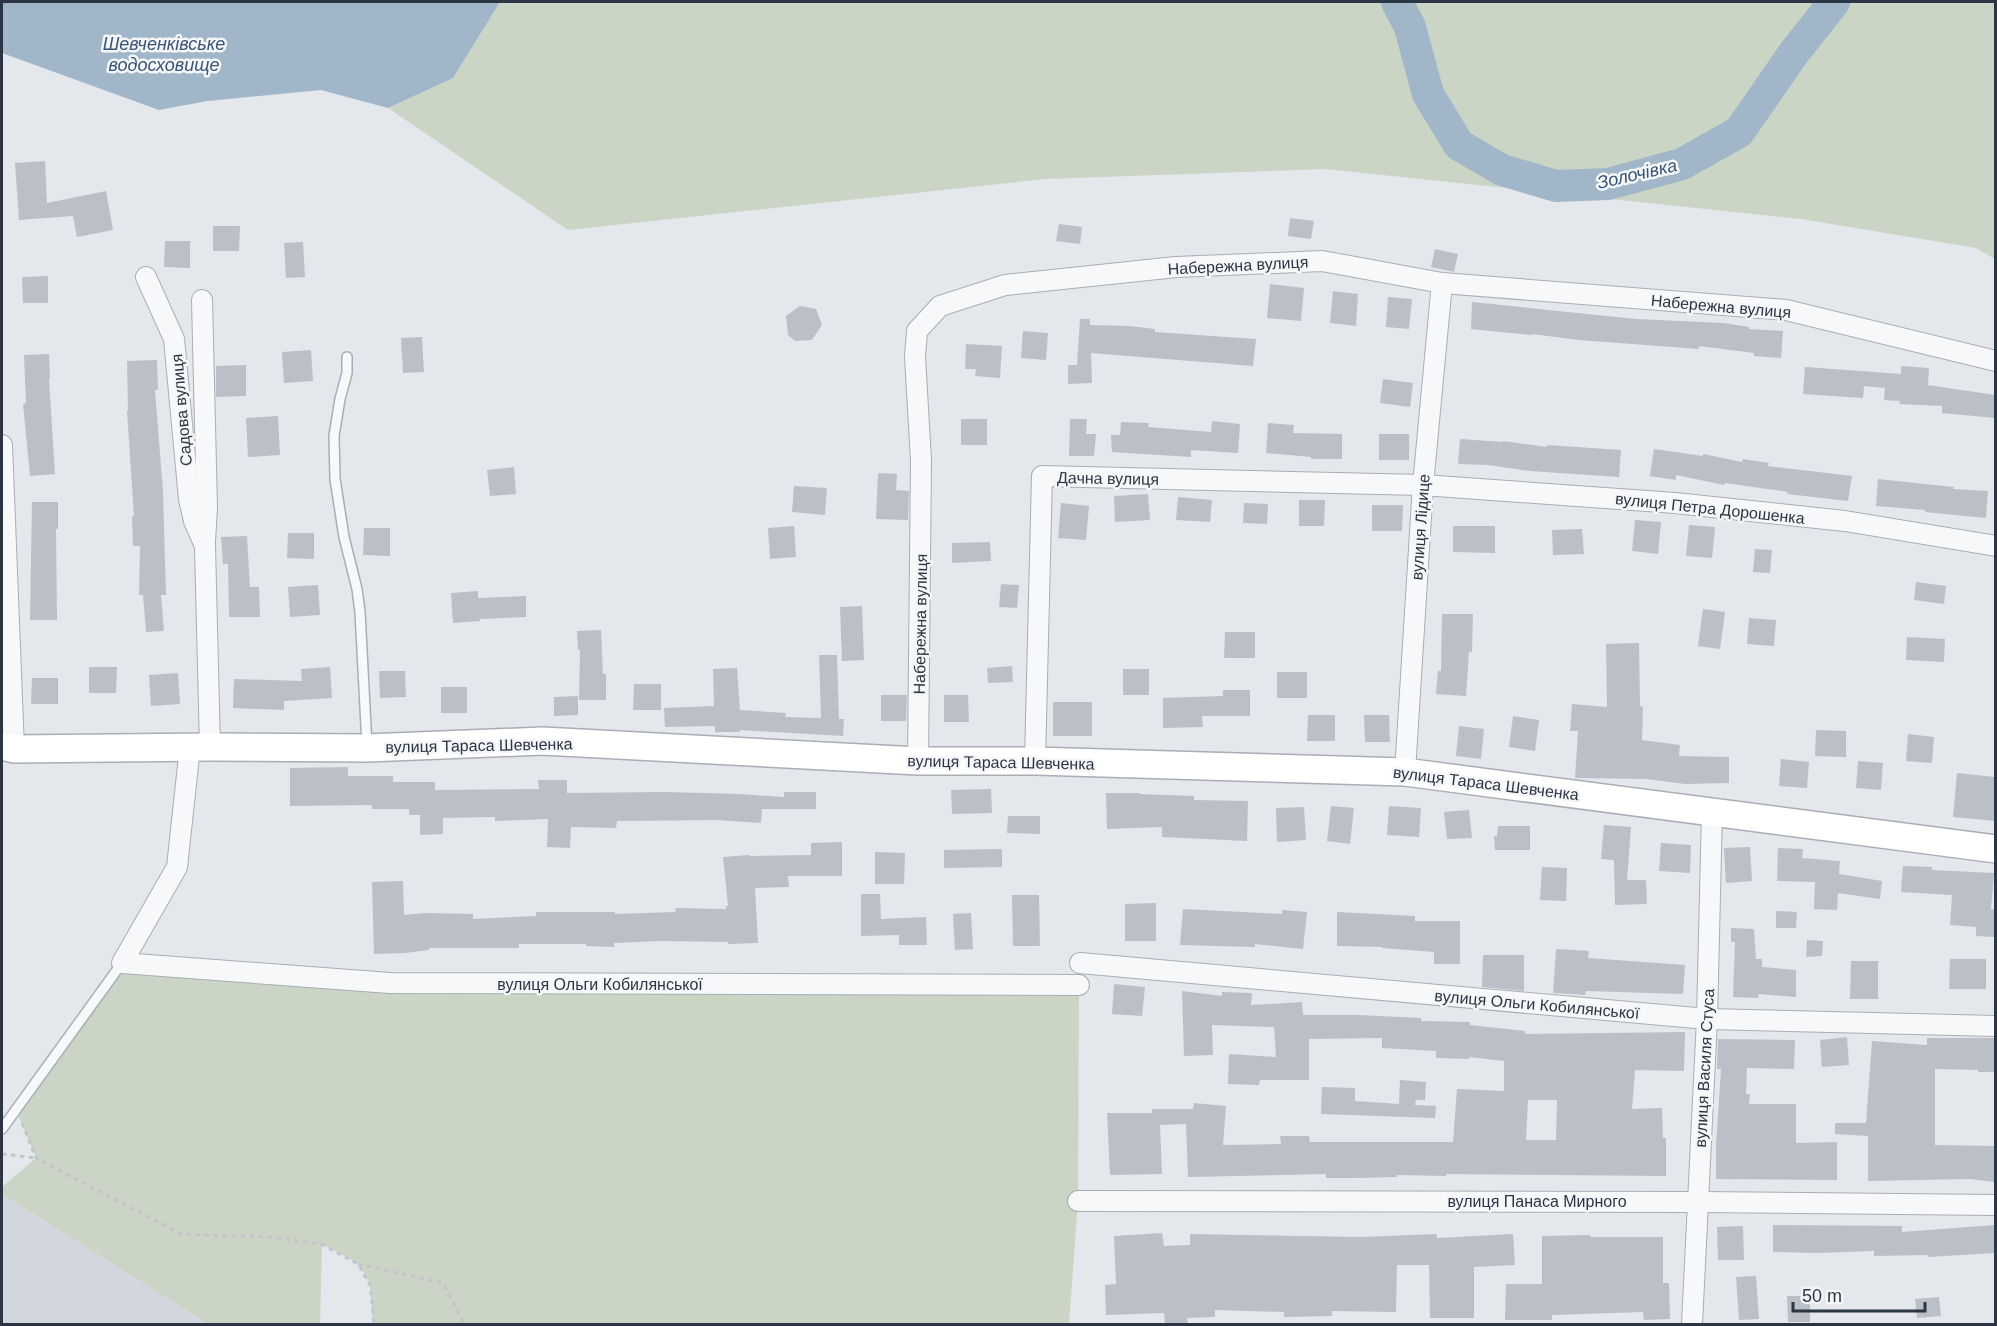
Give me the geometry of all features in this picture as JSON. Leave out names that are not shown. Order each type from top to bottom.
[{"type":"main road","name":"вулиця Тараса Шевченка","points":[[8,748],[367,748],[543,741],[918,761],[1405,772],[1995,849]]},
{"type":"street","name":"Набережна вулиця","points":[[918,761],[921,460],[915,357],[917,331],[940,306],[1005,285],[1176,267],[1322,261],[1442,283],[1786,310],[1995,361]]},
{"type":"street","name":"Садова вулиця","points":[[146,277],[174,339],[189,499],[194,521],[205,546]]},
{"type":"street","name":"вулиця Лідице","points":[[1405,772],[1422,485],[1442,283]]},
{"type":"street","name":"Садова вулиця","points":[[122,963],[177,867],[200,747],[207,508],[202,300]]},
{"type":"street","points":[[2,445],[8,748]]},
{"type":"street","name":"Дачна вулиця","points":[[1035,762],[1042,476],[1422,485]]},
{"type":"street","name":"вулиця Петра Дорошенка","points":[[1422,485],[1698,505],[1845,521],[1995,546]]},
{"type":"street","name":"вулиця Василя Стуса","points":[[1692,1324],[1707,1019],[1712,812]]},
{"type":"street","name":"вулиця Ольги Кобилянської","points":[[122,963],[390,983],[1078,985]]},
{"type":"street","name":"вулиця Ольги Кобилянської","points":[[1080,963],[1707,1019],[1995,1026]]},
{"type":"street","name":"вулиця Панаса Мирного","points":[[1078,1201],[1995,1205]]},
{"type":"lane","points":[[347,357],[347,373],[334,436],[335,479],[344,537],[357,589],[360,612],[367,748]]},
{"type":"lane","points":[[2,1129],[122,963]]},
{"type":"path","points":[[15,1108],[36,1158]]},
{"type":"path","points":[[2,1154],[36,1158],[181,1234],[270,1237],[321,1244],[358,1264],[443,1283],[464,1324]]},
{"type":"path","points":[[358,1264],[370,1285],[373,1323]]},
{"type":"shaded area","points":[[2,1194],[208,1324],[2,1324]]},
{"type":"green space","points":[[500,2],[1995,2],[1995,259],[1976,248],[1801,219],[1325,169],[1045,179],[568,230],[388,108],[453,78]]},
{"type":"green space","points":[[122,963],[390,983],[1079,985],[1078,1201],[1069,1324],[373,1324],[370,1285],[359,1264],[322,1244],[320,1324],[208,1324],[2,1194],[2,1187],[36,1158],[15,1108]]},
{"type":"water","name":"Шевченківське водосховище","points":[[2,2],[500,2],[453,78],[388,108],[321,90],[207,101],[159,110],[2,53]]},
{"type":"building","points":[[45,161],[47,203],[106,191],[113,230],[77,237],[73,216],[19,220],[15,163]]},
{"type":"building","points":[[1290,218],[1314,221],[1311,239],[1288,236]]},
{"type":"building","points":[[1059,224],[1082,227],[1080,244],[1056,241]]},
{"type":"building","points":[[213,226],[240,226],[239,251],[213,251]]},
{"type":"building","points":[[165,241],[190,241],[190,268],[164,267]]},
{"type":"building","points":[[303,242],[305,277],[286,278],[284,243]]},
{"type":"building","points":[[1435,249],[1458,254],[1454,272],[1431,267]]},
{"type":"building","points":[[48,276],[48,303],[23,303],[22,277]]},
{"type":"building","points":[[1270,284],[1304,288],[1301,321],[1267,318]]},
{"type":"building","points":[[1333,291],[1358,294],[1356,326],[1330,323]]},
{"type":"building","points":[[1388,297],[1412,299],[1409,329],[1386,327]]},
{"type":"building","points":[[1472,302],[1636,319],[1723,323],[1749,327],[1749,329],[1783,331],[1781,358],[1754,356],[1754,353],[1699,346],[1699,349],[1471,329]]},
{"type":"building","points":[[800,306],[816,309],[822,325],[812,340],[795,341],[788,335],[786,316]]},
{"type":"building","points":[[1080,319],[1090,319],[1090,325],[1129,326],[1155,329],[1155,332],[1256,339],[1253,366],[1091,353],[1092,383],[1068,384],[1068,365],[1077,365]]},
{"type":"building","points":[[1023,331],[1048,333],[1046,360],[1021,358]]},
{"type":"building","points":[[422,337],[424,372],[403,373],[401,338]]},
{"type":"building","points":[[966,344],[1002,346],[1000,378],[975,376],[976,369],[965,369]]},
{"type":"building","points":[[311,350],[313,381],[284,383],[282,352]]},
{"type":"building","points":[[49,354],[55,474],[30,476],[23,404],[26,403],[24,355]]},
{"type":"building","points":[[157,360],[158,390],[155,390],[163,492],[166,595],[161,595],[164,631],[146,632],[143,595],[139,595],[140,546],[133,546],[132,516],[134,516],[127,411],[127,361]]},
{"type":"building","points":[[246,365],[246,396],[216,397],[216,366]]},
{"type":"building","points":[[1901,366],[1929,368],[1928,385],[1995,395],[1995,418],[1942,413],[1942,406],[1899,404],[1900,401],[1884,400],[1885,388],[1864,386],[1863,398],[1803,394],[1805,367],[1901,374]]},
{"type":"building","points":[[1383,379],[1413,383],[1410,407],[1380,403]]},
{"type":"building","points":[[278,416],[280,455],[248,457],[246,418]]},
{"type":"building","points":[[961,419],[987,419],[987,445],[961,445]]},
{"type":"building","points":[[1070,419],[1087,419],[1086,434],[1096,434],[1094,456],[1069,456]]},
{"type":"building","points":[[1212,421],[1240,424],[1238,453],[1191,450],[1191,457],[1112,452],[1111,435],[1120,435],[1121,422],[1149,423],[1148,427],[1211,432]]},
{"type":"building","points":[[1268,423],[1294,425],[1293,433],[1342,434],[1342,459],[1311,459],[1311,457],[1266,453]]},
{"type":"building","points":[[1379,434],[1409,434],[1409,460],[1379,460]]},
{"type":"building","points":[[1460,439],[1503,441],[1547,447],[1547,445],[1621,450],[1619,477],[1458,464]]},
{"type":"building","points":[[1654,449],[1703,456],[1703,454],[1742,462],[1743,459],[1769,463],[1768,466],[1852,476],[1848,501],[1787,494],[1788,492],[1725,483],[1724,485],[1676,475],[1676,480],[1650,476]]},
{"type":"building","points":[[514,467],[516,494],[490,496],[487,470]]},
{"type":"building","points":[[878,473],[897,474],[896,490],[909,491],[908,520],[876,519]]},
{"type":"building","points":[[1878,479],[1954,487],[1953,489],[1988,491],[1986,518],[1876,506]]},
{"type":"building","points":[[794,486],[827,488],[825,515],[792,512]]},
{"type":"building","points":[[1148,494],[1150,520],[1115,522],[1114,496]]},
{"type":"building","points":[[1178,497],[1212,500],[1210,522],[1176,520]]},
{"type":"building","points":[[1299,500],[1325,500],[1324,526],[1299,526]]},
{"type":"building","points":[[32,502],[58,502],[57,620],[30,620]]},
{"type":"building","points":[[1061,503],[1089,506],[1086,540],[1058,538]]},
{"type":"building","points":[[1244,503],[1268,504],[1267,524],[1243,523]]},
{"type":"building","points":[[1372,505],[1403,505],[1402,531],[1372,531]]},
{"type":"building","points":[[1635,520],[1661,522],[1658,554],[1632,551]]},
{"type":"building","points":[[1689,525],[1715,527],[1712,558],[1686,556]]},
{"type":"building","points":[[794,526],[796,557],[770,559],[768,528]]},
{"type":"building","points":[[1453,526],[1495,526],[1495,553],[1453,552]]},
{"type":"building","points":[[364,528],[390,528],[390,556],[363,555]]},
{"type":"building","points":[[1582,529],[1584,554],[1553,555],[1552,530]]},
{"type":"building","points":[[288,533],[314,533],[314,559],[287,558]]},
{"type":"building","points":[[247,536],[250,587],[259,587],[260,617],[229,617],[228,564],[223,564],[221,537]]},
{"type":"building","points":[[990,542],[991,561],[952,563],[952,543]]},
{"type":"building","points":[[1755,549],[1772,550],[1770,573],[1753,572]]},
{"type":"building","points":[[1916,582],[1946,586],[1944,604],[1914,600]]},
{"type":"building","points":[[1001,584],[1019,585],[1017,608],[999,607]]},
{"type":"building","points":[[318,585],[320,615],[290,617],[288,587]]},
{"type":"building","points":[[478,591],[478,598],[526,596],[526,617],[453,623],[451,593]]},
{"type":"building","points":[[862,606],[864,660],[842,661],[840,607]]},
{"type":"building","points":[[1703,609],[1725,612],[1720,649],[1698,646]]},
{"type":"building","points":[[1442,614],[1473,614],[1472,652],[1469,652],[1466,696],[1436,694],[1438,671],[1441,671]]},
{"type":"building","points":[[1749,618],[1776,620],[1774,646],[1747,644]]},
{"type":"building","points":[[601,630],[603,674],[606,674],[606,700],[579,700],[580,650],[578,650],[577,631]]},
{"type":"building","points":[[1225,632],[1255,632],[1255,658],[1224,658]]},
{"type":"building","points":[[1907,637],[1945,639],[1944,662],[1906,660]]},
{"type":"building","points":[[1639,643],[1640,706],[1643,707],[1642,740],[1680,745],[1679,756],[1729,757],[1729,783],[1685,784],[1647,779],[1575,778],[1578,731],[1570,731],[1572,704],[1607,707],[1606,644]]},
{"type":"building","points":[[819,655],[837,655],[839,719],[844,719],[843,736],[740,730],[740,732],[715,732],[715,726],[665,727],[664,708],[714,706],[713,669],[737,668],[740,710],[786,713],[785,717],[821,718]]},
{"type":"building","points":[[1012,666],[1013,682],[988,683],[987,668]]},
{"type":"building","points":[[89,667],[117,667],[116,693],[89,693]]},
{"type":"building","points":[[330,667],[332,698],[284,701],[284,710],[233,708],[234,679],[302,681],[301,669]]},
{"type":"building","points":[[1123,669],[1149,669],[1149,695],[1123,695]]},
{"type":"building","points":[[379,671],[405,671],[406,697],[380,698]]},
{"type":"building","points":[[1277,672],[1307,672],[1307,698],[1277,698]]},
{"type":"building","points":[[178,673],[180,704],[151,706],[149,675]]},
{"type":"building","points":[[32,678],[58,678],[58,704],[31,704]]},
{"type":"building","points":[[634,684],[661,684],[661,710],[633,710]]},
{"type":"building","points":[[441,687],[467,687],[467,713],[441,713]]},
{"type":"building","points":[[1223,690],[1250,690],[1250,716],[1202,716],[1203,727],[1163,728],[1163,698],[1223,696]]},
{"type":"building","points":[[881,695],[907,695],[906,721],[881,721]]},
{"type":"building","points":[[944,695],[968,695],[969,722],[944,722]]},
{"type":"building","points":[[578,696],[578,715],[554,716],[554,697]]},
{"type":"building","points":[[1053,702],[1092,702],[1092,736],[1053,736]]},
{"type":"building","points":[[1308,715],[1335,715],[1335,741],[1307,741]]},
{"type":"building","points":[[1364,715],[1389,715],[1390,742],[1365,742]]},
{"type":"building","points":[[1513,716],[1539,720],[1535,751],[1509,747]]},
{"type":"building","points":[[1459,726],[1484,729],[1481,759],[1456,756]]},
{"type":"building","points":[[1816,730],[1846,731],[1846,757],[1815,756]]},
{"type":"building","points":[[1908,734],[1934,737],[1932,763],[1906,761]]},
{"type":"building","points":[[1781,759],[1809,762],[1807,788],[1779,786]]},
{"type":"building","points":[[1858,761],[1883,763],[1881,790],[1856,788]]},
{"type":"building","points":[[348,767],[348,776],[393,776],[393,782],[435,782],[435,790],[539,789],[538,780],[567,780],[567,793],[664,792],[784,797],[784,792],[816,792],[816,809],[762,809],[761,823],[717,820],[617,821],[616,828],[571,827],[570,848],[547,847],[548,819],[495,821],[495,817],[443,818],[443,834],[420,835],[420,815],[409,815],[409,809],[372,809],[372,805],[290,806],[290,768]]},
{"type":"building","points":[[1957,773],[1995,777],[1995,821],[1953,817]]},
{"type":"building","points":[[991,789],[992,813],[952,814],[951,790]]},
{"type":"building","points":[[1106,793],[1194,796],[1194,800],[1248,801],[1247,841],[1162,837],[1162,827],[1107,829]]},
{"type":"building","points":[[1331,806],[1354,808],[1350,844],[1327,841]]},
{"type":"building","points":[[1389,806],[1421,808],[1419,837],[1387,835]]},
{"type":"building","points":[[1304,807],[1306,840],[1277,842],[1276,808]]},
{"type":"building","points":[[1469,810],[1472,838],[1447,839],[1444,812]]},
{"type":"building","points":[[1008,816],[1040,816],[1040,834],[1007,833]]},
{"type":"building","points":[[1604,825],[1631,827],[1627,880],[1646,880],[1647,904],[1615,905],[1614,860],[1601,859]]},
{"type":"building","points":[[1498,826],[1530,826],[1530,850],[1495,850],[1494,836],[1497,836]]},
{"type":"building","points":[[842,842],[842,876],[788,876],[789,887],[755,888],[758,943],[660,941],[614,943],[614,947],[586,946],[586,944],[519,944],[519,948],[429,948],[429,950],[405,953],[374,954],[372,882],[403,881],[404,915],[473,914],[473,919],[536,916],[536,912],[615,912],[615,914],[675,912],[676,908],[726,909],[728,906],[723,857],[811,855],[811,843]]},
{"type":"building","points":[[1661,843],[1691,845],[1690,873],[1659,871]]},
{"type":"building","points":[[1750,847],[1752,881],[1726,883],[1724,848]]},
{"type":"building","points":[[1778,848],[1803,849],[1802,858],[1840,861],[1839,874],[1882,881],[1880,899],[1838,893],[1837,910],[1814,909],[1815,882],[1777,881]]},
{"type":"building","points":[[1002,849],[1002,867],[944,868],[944,850]]},
{"type":"building","points":[[875,852],[905,853],[904,884],[875,884]]},
{"type":"building","points":[[1903,866],[1994,873],[1991,909],[1995,910],[1995,937],[1976,936],[1976,927],[1950,925],[1952,895],[1901,892]]},
{"type":"building","points":[[1542,867],[1567,868],[1566,901],[1540,900]]},
{"type":"building","points":[[861,894],[880,894],[881,919],[926,917],[927,945],[899,945],[899,935],[861,936]]},
{"type":"building","points":[[1012,895],[1039,895],[1040,946],[1013,946]]},
{"type":"building","points":[[1156,903],[1156,941],[1125,941],[1125,904]]},
{"type":"building","points":[[1183,909],[1282,914],[1282,910],[1307,912],[1303,949],[1255,944],[1255,947],[1180,945]]},
{"type":"building","points":[[1776,911],[1797,912],[1796,928],[1776,928]]},
{"type":"building","points":[[1337,912],[1415,916],[1415,921],[1460,921],[1460,964],[1434,964],[1434,952],[1337,946]]},
{"type":"building","points":[[971,913],[973,949],[955,950],[953,914]]},
{"type":"building","points":[[1731,928],[1754,929],[1756,959],[1762,959],[1762,967],[1796,970],[1796,997],[1759,994],[1758,998],[1733,997],[1735,942],[1731,942]]},
{"type":"building","points":[[1807,940],[1823,941],[1822,956],[1806,957]]},
{"type":"building","points":[[1556,949],[1589,951],[1588,958],[1685,965],[1683,994],[1586,991],[1585,995],[1553,993]]},
{"type":"building","points":[[1483,955],[1524,955],[1524,991],[1482,987]]},
{"type":"building","points":[[1950,959],[1986,959],[1986,989],[1949,989]]},
{"type":"building","points":[[1851,961],[1878,961],[1878,999],[1850,999]]},
{"type":"building","points":[[1114,984],[1145,987],[1142,1016],[1112,1014]]},
{"type":"building","points":[[1182,991],[1222,996],[1222,992],[1252,993],[1251,1005],[1302,1002],[1303,1015],[1358,1015],[1421,1018],[1421,1021],[1470,1022],[1470,1025],[1525,1031],[1525,1034],[1685,1032],[1684,1071],[1635,1070],[1632,1109],[1662,1108],[1663,1138],[1666,1138],[1666,1176],[1446,1174],[1446,1176],[1397,1175],[1397,1177],[1326,1178],[1326,1174],[1188,1177],[1186,1124],[1160,1125],[1162,1174],[1110,1175],[1107,1113],[1152,1113],[1152,1109],[1193,1109],[1194,1103],[1226,1106],[1223,1145],[1281,1144],[1280,1136],[1309,1136],[1310,1142],[1453,1142],[1457,1089],[1504,1091],[1504,1061],[1469,1057],[1469,1059],[1436,1058],[1436,1051],[1382,1048],[1382,1038],[1309,1039],[1309,1080],[1260,1080],[1259,1085],[1228,1084],[1229,1054],[1276,1057],[1274,1027],[1212,1025],[1213,1055],[1184,1056]],"holes":[[[1528,1100],[1557,1100],[1556,1140],[1526,1140]]]},
{"type":"building","points":[[1847,1037],[1849,1065],[1822,1067],[1820,1040]]},
{"type":"building","points":[[1927,1038],[1995,1038],[1995,1072],[1935,1069],[1935,1145],[1995,1146],[1995,1182],[1969,1179],[1868,1181],[1868,1136],[1835,1134],[1835,1123],[1866,1123],[1872,1041],[1927,1045]]},
{"type":"building","points":[[1718,1039],[1795,1040],[1794,1069],[1747,1068],[1746,1094],[1750,1094],[1749,1104],[1796,1104],[1796,1143],[1837,1142],[1837,1180],[1716,1179],[1721,1069],[1717,1069]]},
{"type":"building","points":[[1400,1080],[1426,1082],[1425,1100],[1416,1100],[1415,1105],[1436,1106],[1435,1118],[1321,1114],[1322,1087],[1355,1088],[1355,1101],[1399,1104]]},
{"type":"building","points":[[1773,1225],[1902,1226],[1902,1232],[1995,1225],[1995,1253],[1928,1257],[1928,1255],[1874,1256],[1874,1251],[1773,1252]]},
{"type":"building","points":[[1743,1226],[1744,1260],[1718,1260],[1717,1227]]},
{"type":"building","points":[[1162,1233],[1164,1246],[1190,1245],[1190,1234],[1362,1237],[1437,1234],[1437,1238],[1513,1234],[1515,1265],[1474,1267],[1474,1318],[1430,1318],[1429,1265],[1397,1265],[1396,1312],[1332,1311],[1332,1316],[1284,1317],[1284,1312],[1215,1310],[1215,1317],[1187,1318],[1188,1323],[1176,1324],[1165,1324],[1164,1313],[1106,1315],[1105,1285],[1116,1284],[1114,1236]]},
{"type":"building","points":[[1590,1235],[1590,1237],[1663,1237],[1663,1283],[1669,1283],[1670,1319],[1644,1320],[1643,1312],[1552,1315],[1552,1320],[1505,1320],[1506,1284],[1542,1284],[1542,1236]]},
{"type":"building","points":[[1756,1276],[1759,1319],[1739,1320],[1736,1277]]},
{"type":"building","points":[[1787,1296],[1810,1296],[1810,1322],[1788,1322]]},
{"type":"building","points":[[1939,1297],[1941,1316],[1917,1318],[1915,1299]]},
{"type":"waterway","name":"Золочівка","points":[[1397,2],[1410,27],[1428,94],[1459,145],[1502,170],[1556,186],[1608,184],[1682,164],[1739,132],[1793,54],[1834,2]]}]
